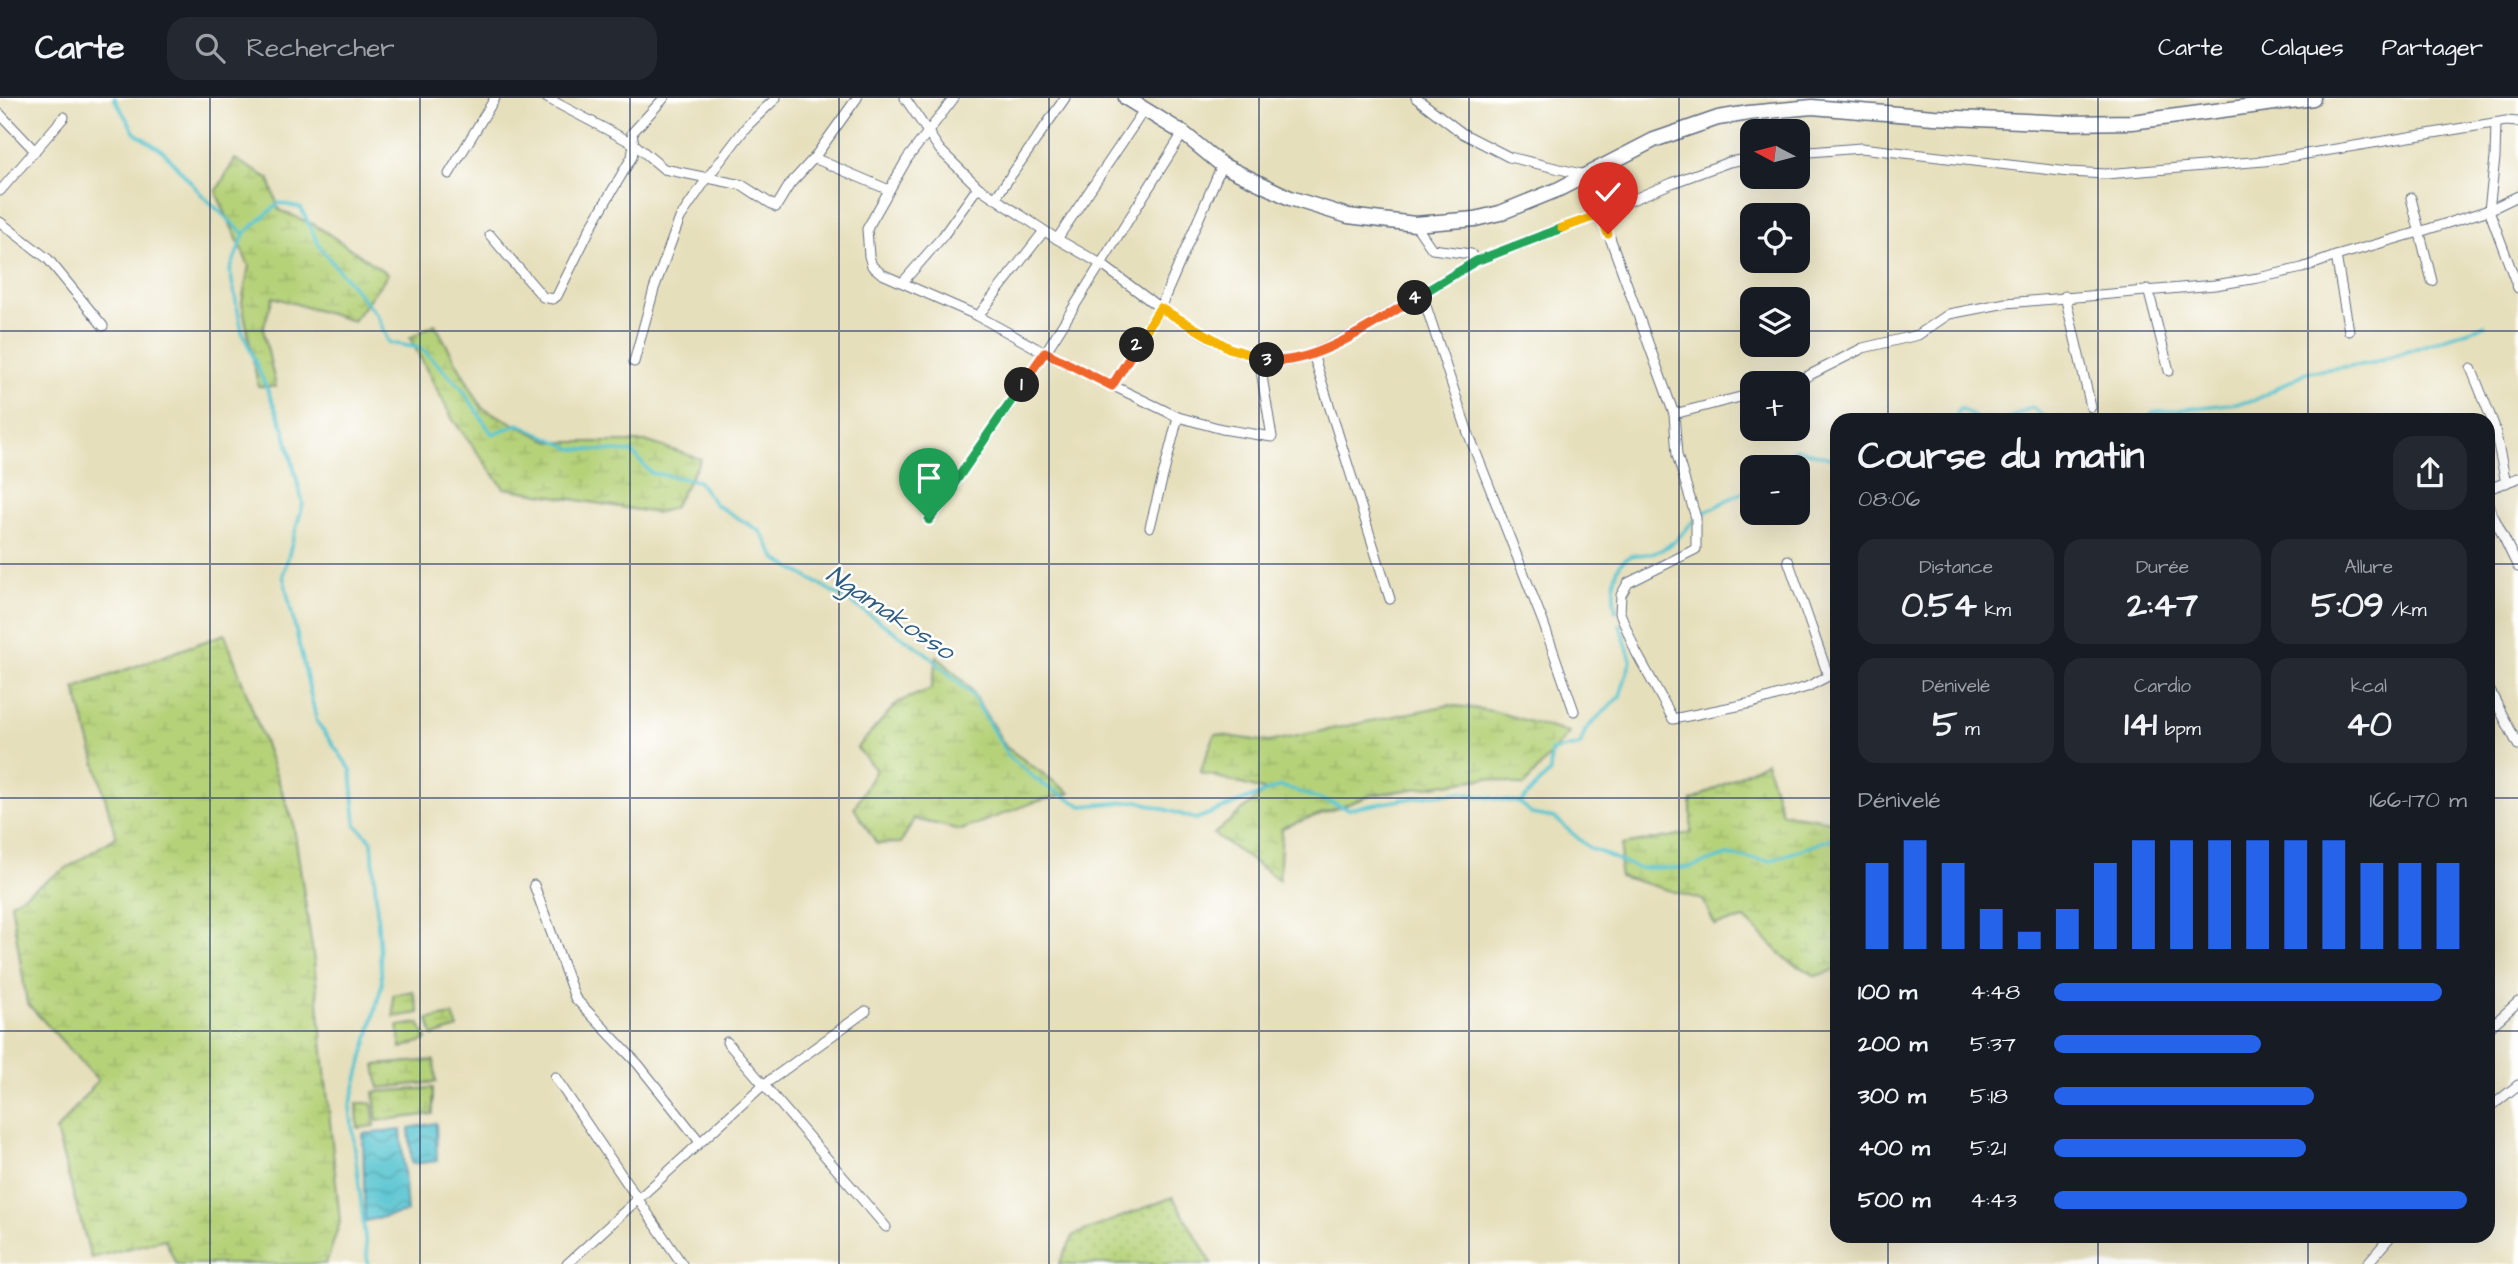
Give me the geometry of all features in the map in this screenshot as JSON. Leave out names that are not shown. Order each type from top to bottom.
[{"type":"main road","points":[[1126,98],[1183,133],[1222,165],[1266,188],[1318,208],[1375,221],[1415,224],[1475,219],[1500,213],[1559,189],[1654,139],[1718,118],[1749,113],[1812,107],[1934,117],[2067,123],[2132,122],[2313,98]]},
{"type":"street","points":[[449,174],[495,98]]},
{"type":"street","points":[[547,98],[634,144],[664,169],[742,185],[776,207],[790,184],[814,158],[857,98]]},
{"type":"street","points":[[569,109],[576,98]]},
{"type":"street","points":[[490,235],[543,297],[552,299],[557,296],[592,225],[632,157],[632,133],[664,98]]},
{"type":"street","points":[[634,362],[654,289],[680,218],[747,126],[776,98]]},
{"type":"street","points":[[905,98],[949,160],[978,187],[1044,231],[1101,264],[1160,308],[1213,340],[1259,358],[1279,362],[1313,354],[1374,323],[1476,261],[1601,214],[1672,183],[1740,160]]},
{"type":"street","points":[[954,98],[927,131],[867,229],[872,266],[882,274],[978,316],[1178,417],[1222,429],[1272,437],[1259,358]]},
{"type":"street","points":[[996,197],[1065,98]]},
{"type":"street","points":[[1416,98],[1462,134],[1509,157],[1586,175]]},
{"type":"street","points":[[1057,239],[1144,110]]},
{"type":"street","points":[[0,114],[35,151]]},
{"type":"street","points":[[0,191],[64,117]]},
{"type":"street","points":[[1810,152],[1861,148],[2106,174],[2264,161],[2496,123],[2518,122]]},
{"type":"street","points":[[2496,123],[2489,210],[2518,288]]},
{"type":"street","points":[[929,520],[1045,352],[1183,133]]},
{"type":"street","points":[[814,158],[889,190]]},
{"type":"street","points":[[1112,386],[1160,308],[1222,165]]},
{"type":"street","points":[[903,282],[943,236],[978,187]]},
{"type":"street","points":[[1810,375],[1863,348],[1918,335],[1949,314],[2006,303],[2065,296],[2215,285],[2258,278],[2302,268],[2420,232],[2489,210],[2518,196]]},
{"type":"street","points":[[2411,198],[2432,281]]},
{"type":"street","points":[[1601,214],[1674,414],[1677,455],[1696,517],[1696,549],[1628,583],[1621,595],[1620,613],[1636,652],[1673,719],[1752,703],[1807,687],[1828,675],[1788,560]]},
{"type":"street","points":[[0,222],[48,259],[103,326]]},
{"type":"street","points":[[1415,224],[1432,249],[1471,254],[1476,261]]},
{"type":"street","points":[[978,316],[1044,231]]},
{"type":"street","points":[[2336,256],[2349,331]]},
{"type":"street","points":[[2148,289],[2169,371]]},
{"type":"street","points":[[1422,294],[1467,430],[1543,622],[1574,712]]},
{"type":"street","points":[[2065,296],[2091,407]]},
{"type":"street","points":[[1313,354],[1390,599]]},
{"type":"street","points":[[2470,368],[2489,413]]},
{"type":"street","points":[[1674,414],[1740,397]]},
{"type":"street","points":[[1150,527],[1178,417]]},
{"type":"street","points":[[2495,430],[2506,483]]},
{"type":"street","points":[[2495,487],[2518,478]]},
{"type":"street","points":[[2495,519],[2518,566]]},
{"type":"street","points":[[2495,701],[2518,745]]},
{"type":"street","points":[[534,885],[575,998],[638,1064],[700,1142]]},
{"type":"street","points":[[2495,1023],[2518,1002]]},
{"type":"street","points":[[567,1264],[762,1086],[866,1011]]},
{"type":"street","points":[[727,1042],[762,1086],[886,1227]]},
{"type":"street","points":[[555,1077],[682,1264]]},
{"type":"street","points":[[2495,1104],[2518,1086]]},
{"type":"street","points":[[2367,1264],[2385,1243]]},
{"type":"street","points":[[578,1255],[583,1264]]},
{"type":"green space","points":[[235,159],[269,179],[279,210],[315,225],[388,274],[353,321],[273,297],[263,329],[276,387],[258,386],[242,302],[249,266],[216,192]]},
{"type":"green space","points":[[435,324],[482,408],[551,442],[648,442],[701,459],[673,508],[656,513],[504,488],[453,420],[410,338]]},
{"type":"green space","points":[[225,634],[293,821],[314,961],[340,1222],[326,1264],[176,1264],[165,1239],[91,1258],[56,1131],[98,1080],[27,1003],[11,903],[116,837],[75,688]]},
{"type":"green space","points":[[937,656],[969,687],[1006,747],[1070,793],[1032,803],[961,830],[914,819],[901,843],[877,844],[854,808],[876,770],[857,748],[898,702],[931,689]]},
{"type":"green space","points":[[1449,705],[1493,711],[1569,733],[1524,786],[1487,778],[1373,795],[1282,828],[1279,880],[1214,834],[1266,791],[1200,772],[1215,734],[1268,742]]},
{"type":"green space","points":[[1766,762],[1782,813],[1830,821],[1830,971],[1816,976],[1787,960],[1745,919],[1715,925],[1703,900],[1619,876],[1622,845],[1691,833],[1691,801]]},
{"type":"green space","points":[[413,991],[419,1013],[394,1017],[393,995]]},
{"type":"green space","points":[[453,1015],[458,1028],[433,1036],[428,1019]]},
{"type":"green space","points":[[419,1023],[427,1040],[401,1048],[398,1026]]},
{"type":"green space","points":[[434,1060],[436,1082],[379,1088],[375,1065]]},
{"type":"green space","points":[[433,1088],[433,1114],[377,1121],[374,1092]]},
{"type":"green space","points":[[357,1103],[372,1103],[375,1126],[358,1128]]},
{"type":"green space","points":[[1173,1197],[1212,1264],[1059,1264],[1074,1235]]},
{"type":"water","points":[[436,1123],[437,1161],[412,1164],[409,1128]]},
{"type":"water","points":[[401,1130],[407,1212],[365,1221],[363,1134]]},
{"type":"waterway","name":"Ngamakosso","points":[[114,98],[135,133],[164,152],[203,196],[244,234],[279,203],[301,208],[321,249],[377,315],[389,343],[421,348],[460,386],[492,434],[519,424],[573,449],[632,452],[651,473],[698,481],[715,504],[761,532],[776,559],[852,603],[926,653],[973,696],[1009,757],[1042,784],[1082,806],[1138,801],[1196,819],[1281,786],[1349,809],[1430,795],[1461,793],[1520,803],[1531,814],[1555,818],[1588,847],[1637,868],[1688,868],[1727,855],[1770,861],[1830,839]]},
{"type":"waterway","points":[[244,234],[230,271],[242,331],[284,429],[303,504],[283,575],[317,722],[351,770],[356,825],[372,841],[382,984],[350,1107],[368,1264]]},
{"type":"waterway","points":[[2152,413],[2253,401],[2307,372],[2373,363],[2485,325]]},
{"type":"waterway","points":[[2020,413],[2032,407],[2039,413]]},
{"type":"waterway","points":[[1958,413],[1960,408],[1968,413]]},
{"type":"waterway","points":[[1789,455],[1795,449],[1830,458]]},
{"type":"waterway","points":[[1698,516],[1740,493]]},
{"type":"waterway","points":[[1616,611],[1615,579],[1625,559],[1664,549],[1693,521]]},
{"type":"waterway","points":[[1520,803],[1550,772],[1551,751],[1580,745],[1586,729],[1620,696],[1631,660],[1620,625]]},
{"type":"route","points":[[929,520],[1045,352],[1112,386],[1160,308],[1213,340],[1242,353],[1279,362],[1294,360],[1356,333],[1476,261],[1601,214],[1608,234]]}]
